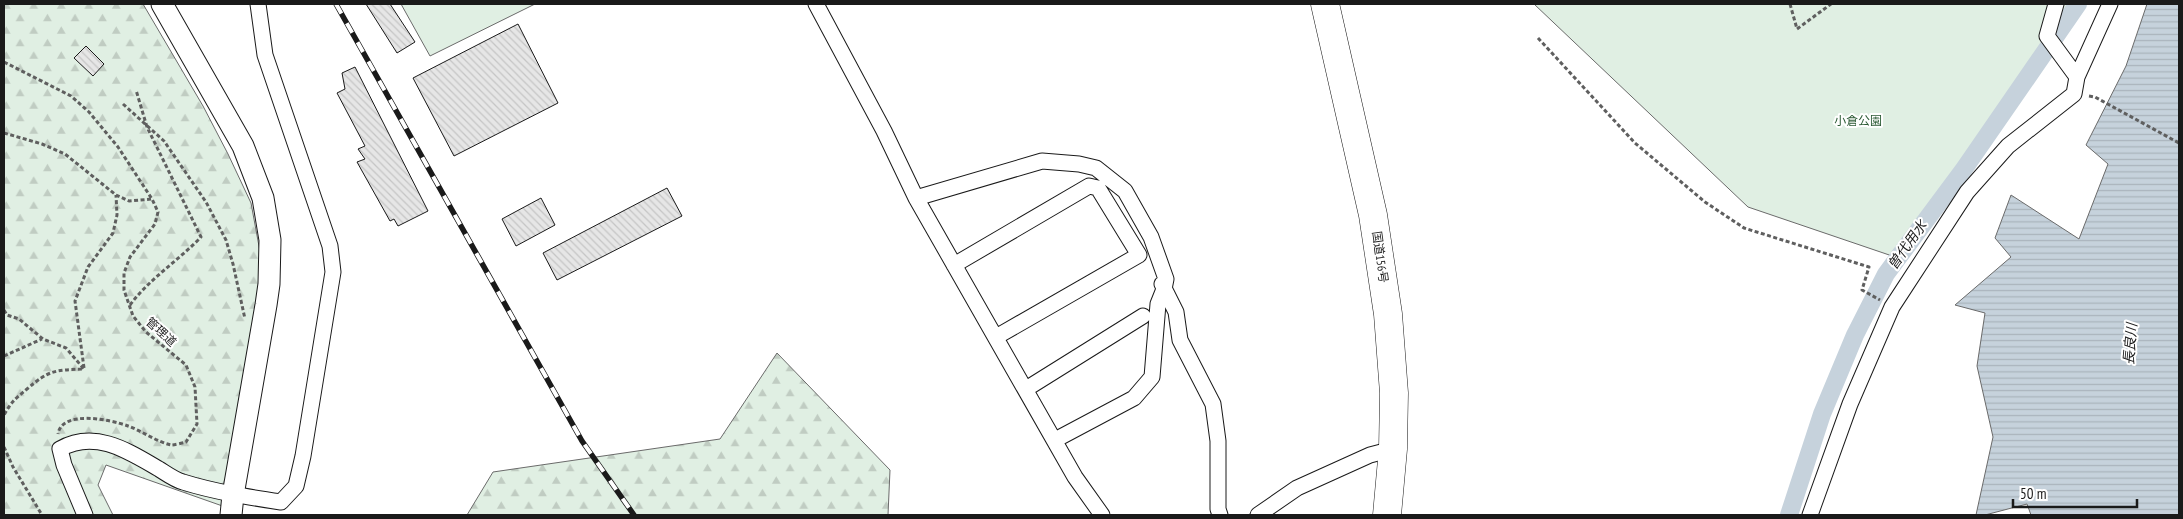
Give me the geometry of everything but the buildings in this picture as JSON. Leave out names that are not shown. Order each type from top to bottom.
[{"type":"highway","name":"国道156号","points":[[1325,4],[1374,215],[1391,341],[1394,393],[1394,449],[1388,515]]},
{"type":"street","points":[[162,4],[243,146],[263,198],[270,240],[269,284],[232,505]]},
{"type":"street","points":[[84,515],[64,465],[60,449],[81,440],[111,444],[142,459],[181,482],[232,505],[281,502],[296,486],[303,456],[333,272],[330,246],[265,55],[258,4]]},
{"type":"street","points":[[816,4],[884,131],[916,198],[1075,476],[1102,515]]},
{"type":"street","points":[[2056,4],[2047,36],[2077,77]]},
{"type":"street","points":[[1810,515],[1850,404],[1892,307],[1967,192],[2008,146],[2074,94],[2077,77],[2110,4]]},
{"type":"street","points":[[916,198],[1042,161],[1079,164],[1096,168],[1125,191],[1151,237],[1166,279],[1158,304],[1152,377],[1134,398],[1055,440]]},
{"type":"street","points":[[954,265],[1089,186],[1098,188],[1139,255],[996,337]]},
{"type":"street","points":[[1124,232],[1134,229],[1176,312],[1180,340],[1213,404],[1218,441],[1218,508],[1220,515]]},
{"type":"street","points":[[1026,389],[1143,316]]},
{"type":"street","points":[[1258,515],[1297,488],[1370,455],[1394,449]]},
{"type":"path","points":[[1790,4],[1797,29],[1831,4]]},
{"type":"path","points":[[1538,38],[1635,143],[1705,202],[1744,228],[1869,267],[1862,290],[1884,302]]},
{"type":"path","name":"管理道","points":[[4,62],[70,96],[89,112],[118,147],[152,199],[158,212],[155,224],[130,256],[124,274],[124,290],[132,316],[146,332],[186,365],[195,387],[197,424],[186,442],[172,445],[127,425],[91,418],[78,418],[61,425],[58,432],[60,449]]},
{"type":"path","points":[[129,306],[140,291],[186,253],[201,237],[147,127],[136,90]]},
{"type":"path","points":[[2095,97],[2179,143]]},
{"type":"path","points":[[123,104],[164,141],[180,162],[216,220],[226,240],[233,264],[243,316],[250,326],[261,335]]},
{"type":"path","points":[[4,133],[42,144],[65,154],[116,196],[129,201],[152,199]]},
{"type":"path","points":[[84,369],[75,301],[88,267],[113,233],[117,215],[116,196]]},
{"type":"path","points":[[4,310],[8,315],[19,319],[43,339],[66,348],[84,369]]},
{"type":"path","points":[[4,356],[43,339]]},
{"type":"path","points":[[4,415],[9,403],[38,378],[51,372],[84,369]]},
{"type":"path","points":[[4,447],[12,467],[42,515]]},
{"type":"green space","points":[[4,4],[143,4],[203,106],[251,203],[261,257],[257,311],[231,509],[106,465],[98,485],[113,515],[4,515]]},
{"type":"green space","points":[[401,4],[535,4],[430,56]]},
{"type":"green space","name":"小倉公園","points":[[1534,4],[2074,4],[2076,20],[1904,260],[1748,207]]},
{"type":"green space","points":[[777,353],[890,470],[888,515],[467,515],[493,472],[720,439]]},
{"type":"water","name":"長良川","points":[[2147,4],[2179,4],[2179,515],[2031,515],[2027,504],[1985,515],[1976,515],[1993,437],[1977,366],[1985,313],[1955,305],[2011,257],[1995,238],[2011,195],[2079,239],[2108,164],[2086,145],[2126,66]]},
{"type":"waterway","name":"曽代用水","points":[[1789,515],[1822,414],[1855,335],[1886,274],[1964,169],[2078,4]]},
{"type":"railway","points":[[336,4],[582,441],[634,515]]}]
